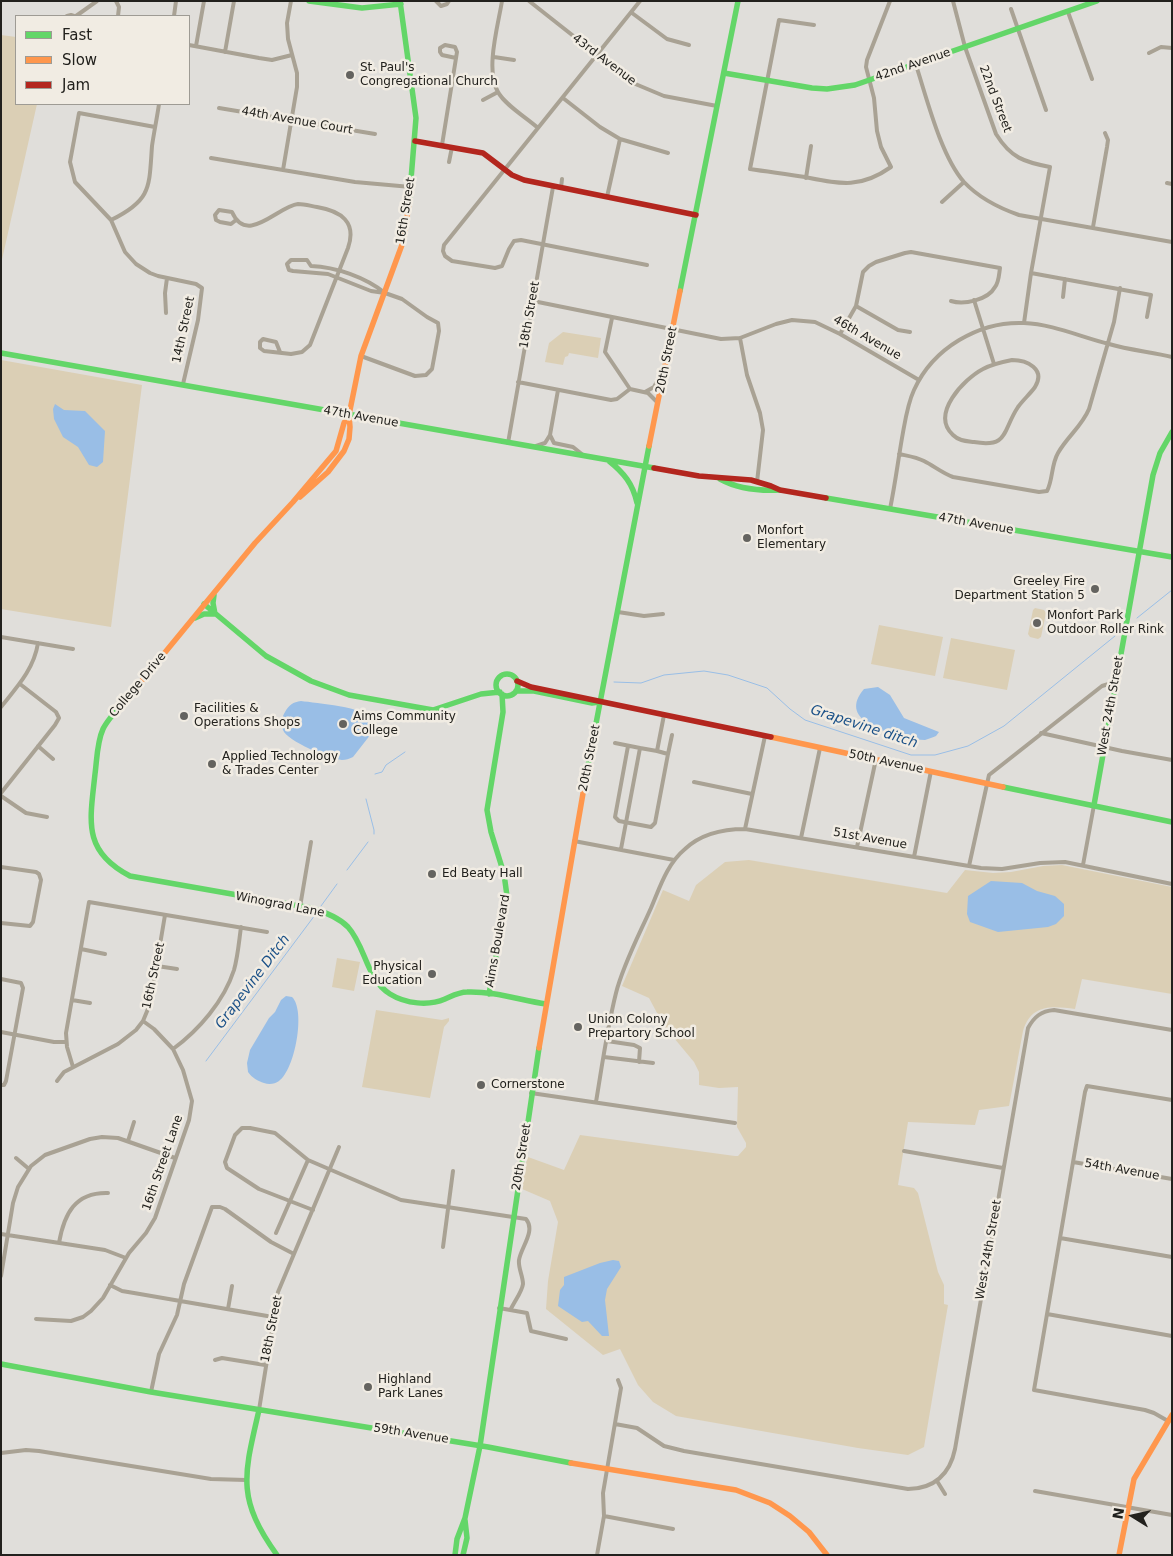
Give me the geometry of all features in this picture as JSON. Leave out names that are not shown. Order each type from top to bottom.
[{"type":"main road","points":[[309,1],[352,4],[373,8],[401,3]]},
{"type":"main road","name":"20th Street","points":[[454,1555],[457,1539],[465,1518],[480,1446],[531,1093],[574,841],[645,467],[738,1]]},
{"type":"main road","name":"42nd Avenue","points":[[724,73],[812,88],[827,89],[855,85],[916,66],[1096,1]]},
{"type":"main road","name":"16th Street","points":[[349,415],[361,356],[403,242],[411,187],[415,141],[415,107],[401,3]]},
{"type":"main road","points":[[415,141],[483,153],[505,170],[524,180],[696,215]]},
{"type":"main road","name":"47th Avenue","points":[[1,353],[645,467],[720,479],[728,478],[757,482],[771,485],[780,490],[1172,558]]},
{"type":"main road","name":"College Drive","points":[[146,880],[115,870],[100,854],[94,840],[91,825],[93,798],[102,734],[109,720],[255,543],[293,502],[313,487],[341,456],[347,442],[351,422],[349,415]]},
{"type":"main road","name":"West 24th Street","points":[[1094,805],[1103,747],[1158,455],[1172,432]]},
{"type":"main road","points":[[607,460],[630,479],[638,508]]},
{"type":"main road","name":"47th Avenue","points":[[720,479],[728,484],[770,492],[780,490]]},
{"type":"main road","points":[[214,594],[215,614]]},
{"type":"main road","points":[[204,604],[272,660],[311,681],[349,695],[433,710],[481,694],[501,693],[508,695],[514,692],[517,681],[512,675],[505,674],[499,678],[497,683],[481,694]]},
{"type":"main road","points":[[193,618],[204,614],[215,614]]},
{"type":"main road","name":"50th Avenue","points":[[517,681],[531,687],[1172,822]]},
{"type":"main road","points":[[497,683],[501,693]]},
{"type":"main road","name":"50th Avenue","points":[[514,692],[528,690],[592,703],[601,702]]},
{"type":"main road","name":"Aims Boulevard","points":[[502,712],[508,699],[514,692]]},
{"type":"main road","name":"Aims Boulevard","points":[[489,994],[507,896],[506,880],[488,823],[488,804],[502,712],[501,693]]},
{"type":"main road","name":"Winograd Lane","points":[[146,880],[328,913],[347,926],[357,940],[368,969],[377,982],[385,990],[398,998],[426,1003],[444,1000],[462,992],[489,994]]},
{"type":"main road","points":[[489,994],[546,1004]]},
{"type":"main road","name":"59th Avenue","points":[[1,1364],[152,1392],[480,1446],[607,1470],[722,1487],[747,1493],[782,1510],[809,1532],[827,1555]]},
{"type":"main road","name":"18th Street","points":[[258,1410],[246,1480],[247,1494],[255,1521],[277,1555]]},
{"type":"main road","points":[[1119,1555],[1134,1479],[1172,1415]]},
{"type":"main road","name":"20th Street","points":[[464,1555],[467,1538],[465,1518]]},
{"type":"street","points":[[76,15],[97,1]]},
{"type":"street","points":[[116,1],[119,7],[118,15]]},
{"type":"street","points":[[174,15],[176,1]]},
{"type":"street","points":[[196,46],[204,1]]},
{"type":"street","points":[[225,52],[234,1]]},
{"type":"street","points":[[283,170],[298,78],[287,29],[291,1]]},
{"type":"street","points":[[436,1],[442,6],[449,1]]},
{"type":"street","points":[[502,1],[494,57],[493,80],[503,99],[538,128]]},
{"type":"street","name":"43rd Avenue","points":[[529,1],[633,83],[648,91],[664,96],[717,106]]},
{"type":"street","points":[[640,1],[444,246],[444,254],[452,260],[495,268],[502,266],[514,242],[521,240],[647,265]]},
{"type":"street","points":[[814,26],[779,20],[750,169],[850,184],[871,179],[891,167],[881,147],[876,131],[874,98],[866,67],[890,1]]},
{"type":"street","name":"22nd Street","points":[[952,1],[965,47],[996,134],[1002,144],[1016,156],[1029,162],[1050,166],[1024,323]]},
{"type":"street","points":[[1011,9],[1046,110]]},
{"type":"street","points":[[1068,12],[1092,79]]},
{"type":"street","points":[[632,13],[667,39],[689,45]]},
{"type":"street","points":[[190,45],[272,60],[292,55]]},
{"type":"street","points":[[442,145],[456,58],[457,50],[454,47],[444,46],[440,50],[442,55],[456,58]]},
{"type":"street","points":[[448,57],[450,46]]},
{"type":"street","points":[[1149,53],[1161,47],[1172,48]]},
{"type":"street","points":[[494,57],[514,60]]},
{"type":"street","points":[[916,66],[948,157],[964,182],[984,199],[1005,210],[1172,242]]},
{"type":"street","points":[[483,100],[498,92]]},
{"type":"street","points":[[562,98],[600,127],[620,139],[668,153]]},
{"type":"street","points":[[110,220],[140,200],[148,186],[159,105]]},
{"type":"street","name":"44th Avenue Court","points":[[219,108],[375,134]]},
{"type":"street","name":"14th Street","points":[[155,127],[79,112],[70,162],[75,182],[110,220],[120,243],[130,258],[150,273],[196,284],[202,288],[198,320],[183,384]]},
{"type":"street","points":[[1093,227],[1108,140],[1105,133]]},
{"type":"street","points":[[607,197],[620,139]]},
{"type":"street","points":[[806,178],[811,146]]},
{"type":"street","points":[[449,162],[452,147]]},
{"type":"street","points":[[211,158],[355,182],[411,187]]},
{"type":"street","points":[[561,188],[562,179]]},
{"type":"street","points":[[942,202],[964,182]]},
{"type":"street","name":"18th Street","points":[[508,443],[553,187]]},
{"type":"street","points":[[236,220],[231,224],[220,222],[216,220],[215,214],[218,210],[232,212],[236,220],[248,225],[259,224],[290,206],[298,204],[332,210],[344,218],[350,229],[350,241],[340,271],[310,345],[298,353],[291,354],[264,351],[260,348],[260,342],[263,339],[276,342],[280,352]]},
{"type":"street","points":[[840,334],[856,306],[862,275],[865,270],[876,262],[905,252],[1000,268],[997,285],[993,291],[975,302],[961,303],[951,301]]},
{"type":"street","points":[[361,356],[415,376],[426,375],[432,369],[439,331],[438,323],[402,299],[385,292],[374,283],[330,267],[312,266],[306,260],[291,260],[287,264],[289,270],[337,277],[372,291],[385,292]]},
{"type":"street","points":[[311,273],[312,266]]},
{"type":"street","points":[[1031,273],[1151,294],[1147,317]]},
{"type":"street","points":[[166,313],[165,293],[167,278]]},
{"type":"street","points":[[1063,297],[1065,279]]},
{"type":"street","points":[[900,454],[914,456],[942,473],[953,477],[1039,492],[1047,491],[1050,486],[1056,456],[1085,418],[1089,408],[1108,344],[1120,288]]},
{"type":"street","name":"46th Avenue","points":[[532,301],[721,339],[740,338],[792,320],[815,322],[840,334],[919,380]]},
{"type":"street","points":[[975,302],[994,364]]},
{"type":"street","points":[[856,306],[898,330],[910,332]]},
{"type":"street","points":[[612,318],[605,352],[630,389],[645,392],[651,395],[658,403]]},
{"type":"street","points":[[890,509],[907,412],[919,380],[943,351],[963,337],[983,328],[1001,324],[1024,323],[1045,326],[1108,344],[1172,357]]},
{"type":"street","points":[[740,338],[747,375],[760,413],[763,430],[757,482]]},
{"type":"street","points":[[1012,360],[1028,362],[1037,372],[1036,384],[1018,406],[1003,436],[996,442],[985,444],[958,439],[949,431],[946,424],[947,408],[956,392],[969,378],[994,364],[1012,360]]},
{"type":"street","points":[[645,392],[651,390],[659,381],[666,362]]},
{"type":"street","points":[[518,382],[610,400],[617,399],[630,389]]},
{"type":"street","points":[[534,447],[545,443],[550,435],[558,390]]},
{"type":"street","points":[[550,435],[554,442],[571,446],[583,455]]},
{"type":"street","points":[[618,612],[644,616],[663,614]]},
{"type":"street","points":[[1,637],[73,649]]},
{"type":"street","points":[[1,707],[20,684],[33,664],[38,643]]},
{"type":"street","points":[[969,866],[989,775],[1102,686],[1115,682]]},
{"type":"street","points":[[20,684],[56,712],[59,718],[1,795],[26,813],[47,817]]},
{"type":"street","points":[[657,751],[664,715]]},
{"type":"street","points":[[1041,733],[1172,760]]},
{"type":"street","points":[[628,746],[615,817],[619,821],[651,827],[654,826],[672,735]]},
{"type":"street","points":[[745,829],[765,736]]},
{"type":"street","points":[[615,743],[668,754]]},
{"type":"street","points":[[38,746],[54,758]]},
{"type":"street","points":[[621,850],[640,748]]},
{"type":"street","points":[[801,838],[820,748]]},
{"type":"street","points":[[857,847],[876,759]]},
{"type":"street","points":[[914,857],[931,771]]},
{"type":"street","points":[[694,782],[752,794]]},
{"type":"street","name":"West 24th Street","points":[[1083,865],[1094,805]]},
{"type":"street","name":"51st Avenue","points":[[596,1102],[619,982],[664,877],[674,860],[685,848],[705,836],[727,829],[745,829],[969,866],[1002,869],[1054,862],[1083,865],[1172,884]]},
{"type":"street","points":[[574,841],[674,860]]},
{"type":"street","points":[[300,907],[311,842]]},
{"type":"street","points":[[1,867],[36,872],[39,874],[40,880],[33,922],[30,926],[1,922]]},
{"type":"street","points":[[73,1067],[66,1042],[66,1033],[89,902],[267,932]]},
{"type":"street","name":"16th Street","points":[[57,1081],[64,1072],[118,1044],[136,1030],[143,1021],[150,1004],[166,915]]},
{"type":"street","points":[[173,1049],[197,1028],[223,994],[234,970],[241,927]]},
{"type":"street","points":[[81,949],[105,954]]},
{"type":"street","points":[[157,966],[177,969]]},
{"type":"street","points":[[1,979],[21,983],[23,988],[3,1085]]},
{"type":"street","points":[[72,1000],[90,1003]]},
{"type":"street","name":"West 24th Street","points":[[937,1481],[949,1468],[954,1455],[1028,1028],[1036,1016],[1042,1012],[1054,1010],[1172,1030]]},
{"type":"street","name":"16th Street Lane","points":[[36,1319],[64,1322],[83,1317],[95,1308],[126,1258],[151,1226],[189,1120],[192,1101],[183,1070],[173,1049],[165,1039],[143,1021]]},
{"type":"street","points":[[1,1032],[54,1042],[66,1042]]},
{"type":"street","points":[[607,1041],[634,1045],[640,1048],[639,1062]]},
{"type":"street","points":[[604,1057],[653,1063]]},
{"type":"street","points":[[1168,1421],[1145,1410],[1034,1390],[1087,1086],[1172,1100]]},
{"type":"street","points":[[531,1093],[735,1123]]},
{"type":"street","points":[[128,1141],[134,1122]]},
{"type":"street","points":[[312,1210],[259,1189],[227,1168],[225,1163],[237,1132],[244,1128],[276,1133],[308,1160],[401,1200],[526,1219],[530,1228],[530,1234],[521,1253],[519,1264],[523,1285],[511,1309]]},
{"type":"street","points":[[1,1276],[16,1193],[21,1181],[36,1162],[53,1152],[93,1138],[111,1137],[175,1158]]},
{"type":"street","name":"18th Street","points":[[258,1410],[278,1292],[339,1147]]},
{"type":"street","points":[[904,1151],[1003,1168]]},
{"type":"street","points":[[16,1158],[29,1169]]},
{"type":"street","points":[[276,1233],[308,1160]]},
{"type":"street","name":"54th Avenue","points":[[1073,1162],[1172,1179]]},
{"type":"street","points":[[443,1247],[453,1172]]},
{"type":"street","points":[[60,1243],[64,1220],[74,1205],[83,1198],[96,1193],[108,1193]]},
{"type":"street","points":[[152,1392],[159,1354],[177,1315],[184,1284],[211,1208],[214,1206],[225,1209],[271,1242],[294,1254]]},
{"type":"street","points":[[1,1234],[105,1250],[126,1258]]},
{"type":"street","points":[[1060,1238],[1172,1257]]},
{"type":"street","points":[[110,1285],[129,1292],[273,1317]]},
{"type":"street","points":[[228,1309],[232,1286]]},
{"type":"street","points":[[499,1308],[528,1313],[531,1332],[566,1339]]},
{"type":"street","points":[[1047,1314],[1172,1336]]},
{"type":"street","points":[[215,1360],[222,1358],[265,1365]]},
{"type":"street","points":[[597,1555],[604,1516],[603,1494],[622,1388],[618,1380]]},
{"type":"street","points":[[615,1424],[637,1428],[664,1446],[684,1451],[908,1489],[916,1489],[937,1481],[945,1494]]},
{"type":"street","points":[[1,1453],[26,1450],[39,1451],[211,1480],[246,1480]]},
{"type":"street","points":[[1035,1491],[1172,1515]]},
{"type":"street","points":[[604,1516],[673,1529]]},
{"type":"shaded area","points":[[1,35],[15,37],[15,105],[37,105],[1,264]]},
{"type":"shaded area","points":[[563,332],[601,338],[598,358],[569,353],[565,357],[563,365],[545,362],[549,343]]},
{"type":"shaded area","points":[[1,360],[142,385],[111,627],[1,609]]},
{"type":"shaded area","name":"Monfort Park Outdoor Roller Rink","points":[[1035,608],[1044,610],[1046,613],[1041,637],[1038,639],[1030,637],[1028,634]]},
{"type":"shaded area","points":[[879,625],[943,637],[935,676],[871,664]]},
{"type":"shaded area","points":[[951,638],[1015,650],[1007,690],[943,678]]},
{"type":"shaded area","points":[[749,860],[947,893],[965,870],[993,873],[1062,865],[1172,887],[1172,994],[1082,979],[1075,1009],[1058,1007],[1043,1009],[1037,1011],[1027,1022],[1023,1031],[1009,1106],[979,1110],[975,1125],[908,1122],[898,1185],[914,1188],[918,1193],[938,1272],[944,1285],[944,1304],[948,1305],[924,1447],[908,1455],[676,1416],[653,1402],[638,1385],[620,1349],[603,1355],[546,1309],[548,1281],[558,1222],[550,1201],[522,1189],[524,1169],[528,1157],[564,1170],[580,1135],[735,1156],[738,1156],[746,1147],[746,1143],[737,1127],[738,1087],[719,1088],[699,1085],[699,1072],[694,1062],[664,1026],[649,998],[622,986],[663,890],[689,901],[696,885],[725,862]]},
{"type":"shaded area","points":[[337,958],[360,962],[354,991],[332,987]]},
{"type":"shaded area","points":[[376,1010],[442,1020],[449,1018],[444,1027],[430,1098],[362,1087]]},
{"type":"water","points":[[55,404],[64,410],[85,411],[105,431],[103,462],[97,467],[89,465],[78,447],[63,437],[54,419],[53,409]]},
{"type":"water","points":[[878,687],[890,695],[904,718],[939,732],[936,736],[925,740],[916,739],[886,732],[867,722],[860,716],[856,708],[857,699],[864,689]]},
{"type":"water","points":[[301,701],[340,706],[360,711],[373,719],[374,728],[353,757],[342,760],[328,756],[300,744],[283,730],[283,716],[293,703]]},
{"type":"water","points":[[991,881],[1022,883],[1037,891],[1055,896],[1064,904],[1064,916],[1056,924],[1048,927],[998,932],[970,922],[967,914],[968,896]]},
{"type":"water","points":[[286,996],[292,997],[296,1004],[298,1014],[297,1040],[285,1075],[276,1083],[266,1084],[255,1079],[248,1072],[247,1063],[250,1050],[281,1000]]},
{"type":"water","points":[[613,1260],[619,1261],[621,1267],[607,1289],[605,1300],[609,1336],[602,1336],[588,1321],[582,1322],[558,1306],[560,1290],[564,1285],[564,1277]]},
{"type":"waterway","name":"Grapevine ditch","points":[[1137,618],[1172,590]]},
{"type":"waterway","name":"Grapevine ditch","points":[[614,682],[641,683],[664,675],[704,671],[728,675],[767,688],[805,720],[911,755],[935,755],[968,746],[1004,726],[1115,636]]},
{"type":"waterway","name":"Grapevine ditch","points":[[375,774],[382,772],[386,765],[405,752]]},
{"type":"waterway","name":"Grapevine ditch","points":[[366,799],[374,834]]},
{"type":"waterway","name":"Grapevine ditch","points":[[347,870],[368,842]]},
{"type":"waterway","name":"Grapevine ditch","points":[[321,906],[337,884]]},
{"type":"waterway","name":"Grapevine Ditch","points":[[206,1061],[315,915]]},
{"type":"traffic: fast","points":[[309,1],[362,8],[401,4]]},
{"type":"traffic: fast","points":[[400,1],[416,118],[409,204]]},
{"type":"traffic: fast","points":[[680,291],[738,1]]},
{"type":"traffic: fast","points":[[724,73],[812,88],[827,89],[855,85],[1097,1]]},
{"type":"traffic: fast","points":[[1,353],[654,468]]},
{"type":"traffic: fast","points":[[1094,805],[1153,475],[1160,453],[1172,432]]},
{"type":"traffic: fast","points":[[586,776],[649,446]]},
{"type":"traffic: fast","points":[[609,461],[627,479],[637,503]]},
{"type":"traffic: fast","points":[[720,479],[749,489],[780,490]]},
{"type":"traffic: fast","points":[[826,498],[1172,557]]},
{"type":"traffic: fast","points":[[195,618],[204,614],[215,614],[214,595]]},
{"type":"traffic: fast","points":[[204,604],[266,656],[311,681],[349,695],[433,710],[481,694],[500,692]]},
{"type":"traffic: fast","points":[[507,674],[517,681],[518,685],[511,695],[507,696],[497,689],[496,685],[503,675],[507,674]]},
{"type":"traffic: fast","points":[[139,684],[106,724],[101,734],[98,751],[91,820],[97,845],[104,856],[115,866],[130,876],[311,908],[331,915],[344,923],[354,935],[371,971],[382,988],[403,1000],[432,1003],[456,994],[477,992],[546,1004]]},
{"type":"traffic: fast","points":[[516,691],[534,691],[592,703],[599,702]]},
{"type":"traffic: fast","points":[[489,994],[507,896],[504,874],[491,832],[487,810],[503,712],[502,694]]},
{"type":"traffic: fast","points":[[1003,787],[1172,822]]},
{"type":"traffic: fast","points":[[455,1555],[457,1539],[465,1518],[480,1446],[539,1048]]},
{"type":"traffic: fast","points":[[1,1364],[151,1392],[488,1447],[571,1463]]},
{"type":"traffic: fast","points":[[259,1410],[247,1469],[247,1486],[249,1501],[255,1517],[277,1555]]},
{"type":"traffic: fast","points":[[463,1555],[467,1538],[465,1520]]},
{"type":"traffic: slow","points":[[300,497],[328,472],[344,451],[349,439],[349,415],[361,356],[403,242],[409,204]]},
{"type":"traffic: slow","points":[[649,446],[680,291]]},
{"type":"traffic: slow","points":[[139,684],[255,543],[336,451],[344,423],[349,415]]},
{"type":"traffic: slow","points":[[771,737],[1003,787]]},
{"type":"traffic: slow","points":[[539,1048],[586,776]]},
{"type":"traffic: slow","points":[[1119,1555],[1134,1479],[1172,1415]]},
{"type":"traffic: slow","points":[[571,1463],[736,1490],[770,1503],[790,1516],[809,1532],[827,1555]]},
{"type":"traffic: jam","points":[[415,141],[483,153],[512,175],[524,180],[696,215]]},
{"type":"traffic: jam","points":[[654,468],[699,476],[751,480],[780,490],[826,498]]},
{"type":"traffic: jam","points":[[517,681],[531,687],[771,737]]},
{"type":"place","name":"St. Paul's Congregational Church","points":[[350,75]]},
{"type":"place","name":"Monfort Elementary","points":[[747,538]]},
{"type":"place","name":"Greeley Fire Department Station 5","points":[[1095,589]]},
{"type":"place","name":"Monfort Park Outdoor Roller Rink","points":[[1037,623]]},
{"type":"place","name":"Facilities & Operations Shops","points":[[184,716]]},
{"type":"place","name":"Aims Community College","points":[[343,724]]},
{"type":"place","name":"Applied Technology & Trades Center","points":[[212,764]]},
{"type":"place","name":"Ed Beaty Hall","points":[[432,874]]},
{"type":"place","name":"Physical Education","points":[[432,974]]},
{"type":"place","name":"Union Colony Prepartory School","points":[[578,1027]]},
{"type":"place","name":"Cornerstone","points":[[481,1085]]},
{"type":"place","name":"Highland Park Lanes","points":[[368,1387]]}]
